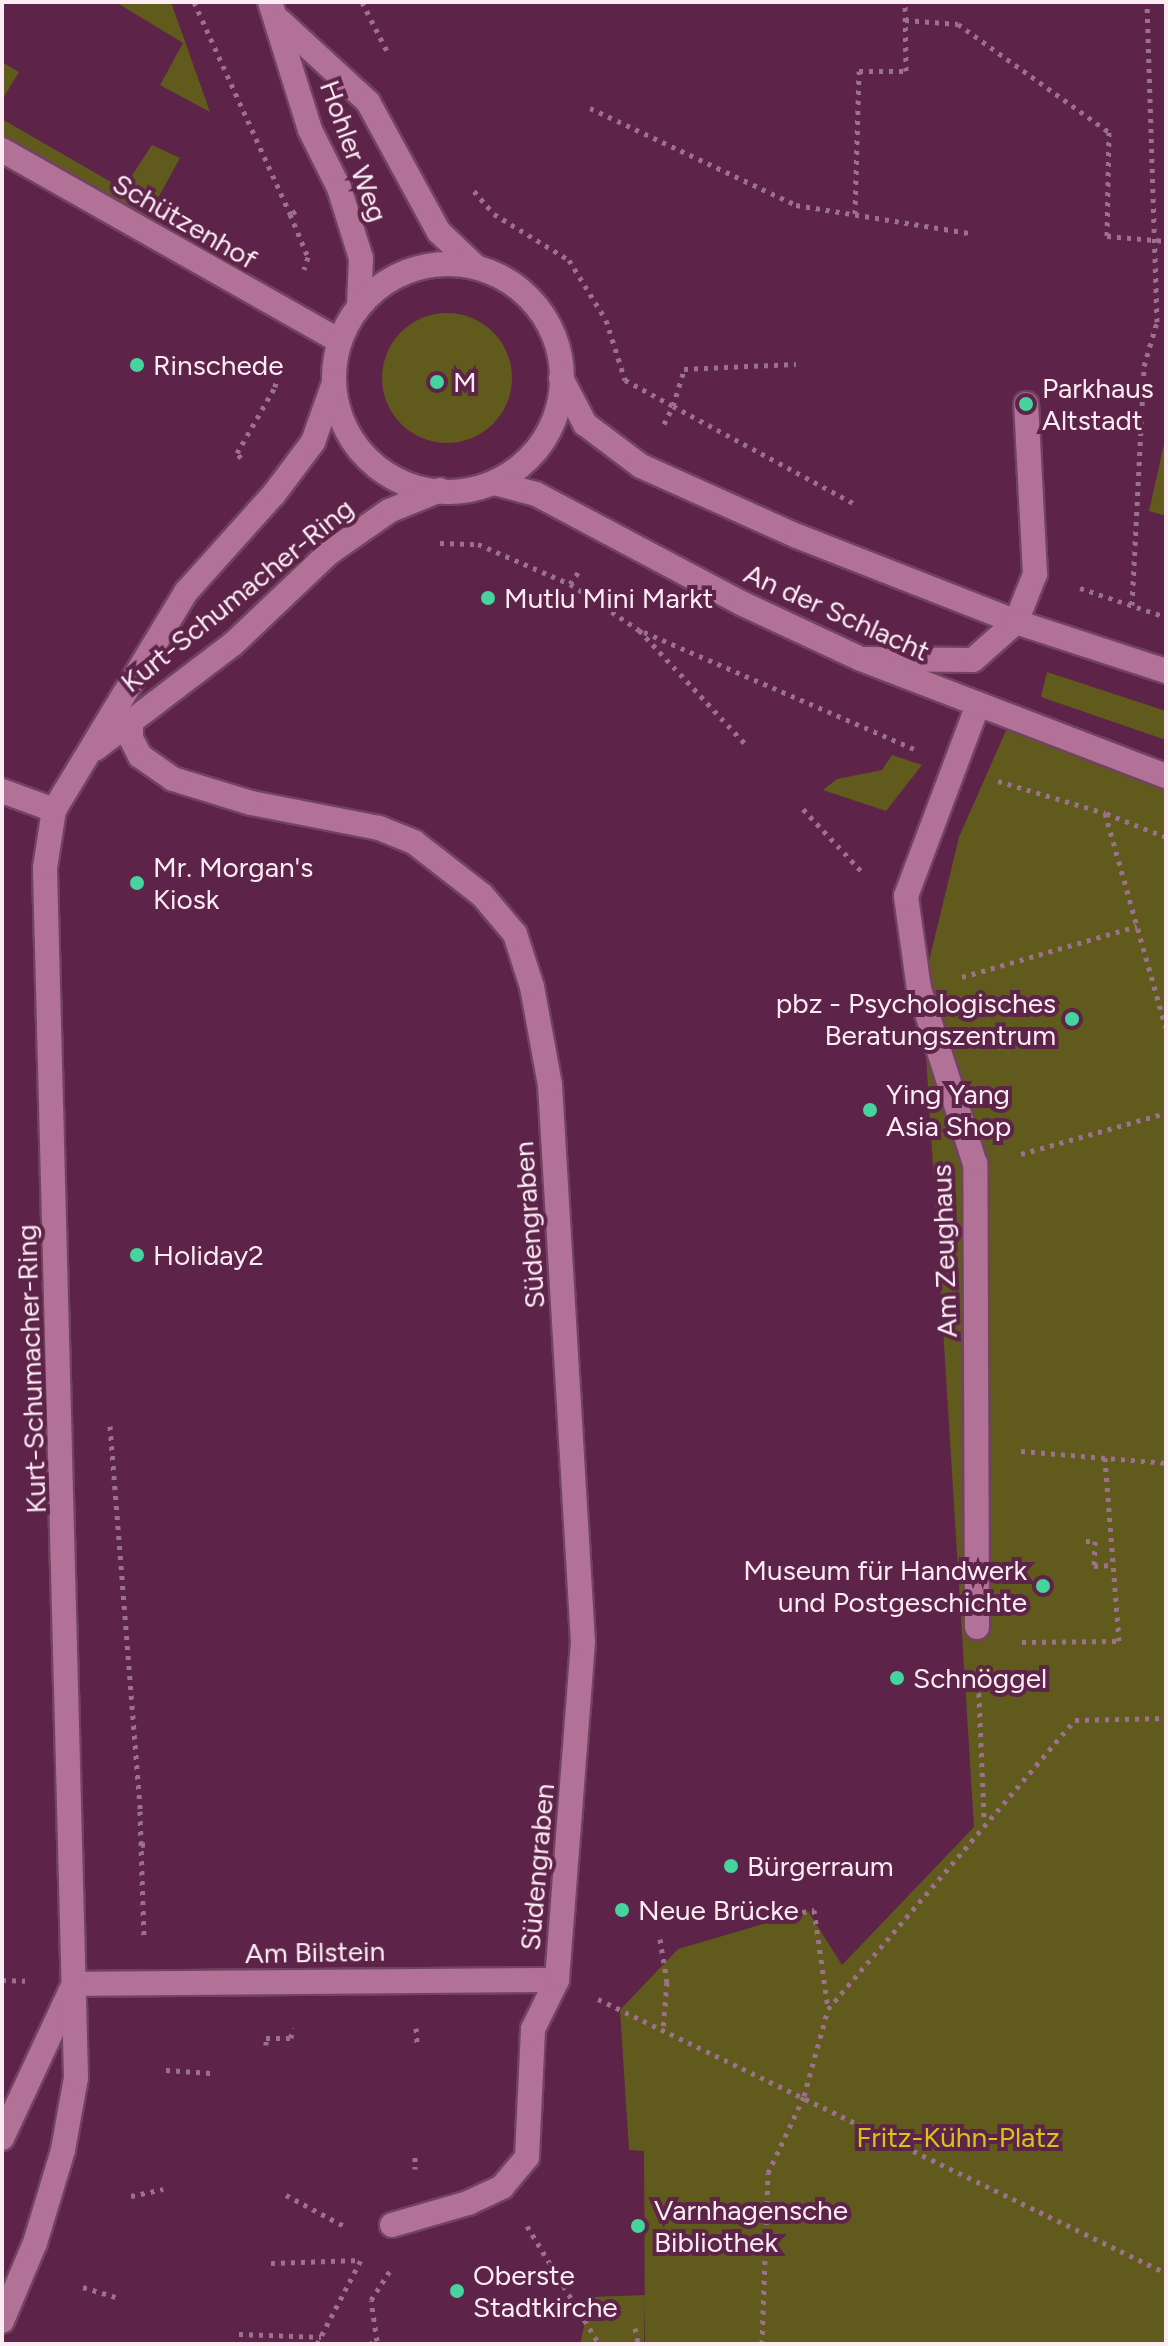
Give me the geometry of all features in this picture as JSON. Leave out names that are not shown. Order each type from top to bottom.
[{"type":"street","name":"Hohler Weg","points":[[275,11],[368,102],[439,232],[475,266]]},
{"type":"street","name":"Hohler Weg","points":[[275,11],[310,130],[339,188],[361,258],[359,305]]},
{"type":"street","name":"Schützenhof","points":[[2,150],[340,341]]},
{"type":"street","points":[[442,263],[475,266],[513,283],[531,300],[546,322],[560,377],[553,426],[540,448],[518,470],[494,483],[440,490],[403,482],[361,454],[347,432],[334,383],[340,341],[359,305],[405,272],[442,263]]},
{"type":"street","name":"An der Schlacht","points":[[560,377],[585,424],[641,466],[797,536],[1016,622],[1166,671]]},
{"type":"street","name":"Kurt-Schumacher-Ring","points":[[2,2321],[35,2243],[63,2150],[76,2078],[45,868],[54,810],[81,760],[186,592],[274,494],[313,442],[334,383]]},
{"type":"street","points":[[861,659],[973,660],[1016,622],[1035,574],[1026,404]]},
{"type":"street","name":"An der Schlacht","points":[[494,483],[536,494],[699,582],[861,659],[1166,776]]},
{"type":"street","name":"Kurt-Schumacher-Ring","points":[[81,760],[233,644],[329,553],[389,511],[440,490]]},
{"type":"street","points":[[906,896],[958,768],[978,704]]},
{"type":"street","name":"Südengraben","points":[[131,721],[131,738],[140,756],[173,779],[251,803],[379,828],[414,842],[482,895],[515,934],[532,987],[550,1085],[580,1566],[581,1691],[557,1980]]},
{"type":"street","points":[[2,791],[54,810]]},
{"type":"street","name":"Am Zeughaus","points":[[906,896],[919,989],[975,1164],[977,1634]]},
{"type":"street","points":[[392,2225],[468,2203],[502,2187],[527,2157],[533,2029],[557,1980]]},
{"type":"street","name":"Am Bilstein","points":[[74,1984],[557,1980]]},
{"type":"street","name":"Kurt-Schumacher-Ring","points":[[2,2138],[74,1984]]},
{"type":"path","points":[[194,2],[290,214]]},
{"type":"path","points":[[362,2],[390,58]]},
{"type":"path","points":[[855,214],[859,71],[906,71],[905,2]]},
{"type":"path","points":[[1132,605],[1144,366],[1157,322],[1147,2]]},
{"type":"path","points":[[905,20],[958,24],[1109,132],[1107,236],[1155,237],[1166,241]]},
{"type":"path","points":[[590,108],[796,205],[969,233]]},
{"type":"path","points":[[463,178],[494,214],[569,260],[606,320],[625,380],[673,406],[684,369],[796,364]]},
{"type":"path","points":[[439,543],[478,544],[570,584],[639,630],[958,768],[1105,813],[1166,837]]},
{"type":"path","points":[[639,630],[747,746]]},
{"type":"path","points":[[803,809],[870,880],[906,896]]},
{"type":"path","points":[[1105,813],[1166,1028]]},
{"type":"path","points":[[919,989],[1137,926]]},
{"type":"path","points":[[975,1164],[1166,1113]]},
{"type":"path","points":[[109,1418],[141,1845],[146,1984]]},
{"type":"path","points":[[976,1450],[1166,1463]]},
{"type":"path","points":[[984,1820],[977,1634],[1119,1641],[1105,1457]]},
{"type":"path","points":[[1086,1541],[1095,1541],[1094,1566],[1114,1565]]},
{"type":"path","points":[[828,2009],[984,1820],[1075,1720],[1166,1718]]},
{"type":"path","points":[[141,1845],[150,1844]]},
{"type":"path","points":[[733,1908],[763,1919],[814,1910],[828,2009],[804,2096],[768,2173],[762,2344]]},
{"type":"path","points":[[660,1939],[667,1982],[663,2030]]},
{"type":"path","points":[[600,2000],[1166,2273]]},
{"type":"path","points":[[416,2030],[417,2043]]},
{"type":"path","points":[[266,2045],[266,2038],[283,2038]]},
{"type":"path","points":[[166,2070],[211,2073]]},
{"type":"path","points":[[131,2196],[163,2189]]},
{"type":"path","points":[[286,2195],[359,2235]]},
{"type":"path","points":[[526,2224],[599,2344]]},
{"type":"path","points":[[369,2344],[377,2341],[371,2300],[405,2247],[392,2225]]},
{"type":"path","points":[[271,2263],[361,2260],[317,2344]]},
{"type":"path","points":[[83,2287],[119,2298]]},
{"type":"path","points":[[635,2328],[638,2344]]},
{"type":"path","points":[[239,2334],[321,2337]]},
{"type":"green space","points":[[171,2],[210,112],[160,85],[183,43],[119,4]]},
{"type":"green space","points":[[2,62],[19,72],[2,100]]},
{"type":"green space","points":[[2,119],[123,189],[152,145],[180,158],[147,218],[2,135]]},
{"type":"green space","points":[[447,313],[472,318],[493,332],[507,353],[512,378],[507,403],[493,424],[472,438],[447,443],[422,438],[401,424],[387,403],[382,378],[387,353],[401,332],[422,318]]},
{"type":"green space","points":[[1166,435],[1166,516],[1149,511]]},
{"type":"green space","points":[[1047,672],[1166,711],[1166,740],[1041,697]]},
{"type":"green space","name":"Fritz-Kühn-Platz","points":[[1008,726],[1166,791],[1166,2344],[645,2344],[644,2151],[629,2150],[620,2010],[678,1949],[808,1911],[842,1965],[974,1827],[922,990],[959,837]]},
{"type":"green space","points":[[892,755],[922,765],[886,811],[823,790],[837,779],[882,770]]},
{"type":"green space","points":[[645,2295],[644,2344],[580,2344],[591,2297]]},
{"type":"place","name":"Rinschede","points":[[137,365]]},
{"type":"place","name":"M","points":[[437,382]]},
{"type":"place","name":"Parkhaus Altstadt","points":[[1026,404]]},
{"type":"place","name":"Mutlu Mini Markt","points":[[488,598]]},
{"type":"place","name":"Mr. Morgan's Kiosk","points":[[137,883]]},
{"type":"place","name":"pbz - Psychologisches Beratungszentrum","points":[[1072,1019]]},
{"type":"place","name":"Ying Yang Asia Shop","points":[[870,1110]]},
{"type":"place","name":"Holiday2","points":[[137,1255]]},
{"type":"place","name":"Museum für Handwerk und Postgeschichte","points":[[1043,1586]]},
{"type":"place","name":"Schnöggel","points":[[897,1678]]},
{"type":"place","name":"Bürgerraum","points":[[731,1866]]},
{"type":"place","name":"Neue Brücke","points":[[622,1910]]},
{"type":"place","name":"Varnhagensche Bibliothek","points":[[638,2226]]},
{"type":"place","name":"Oberste Stadtkirche","points":[[457,2291]]}]
